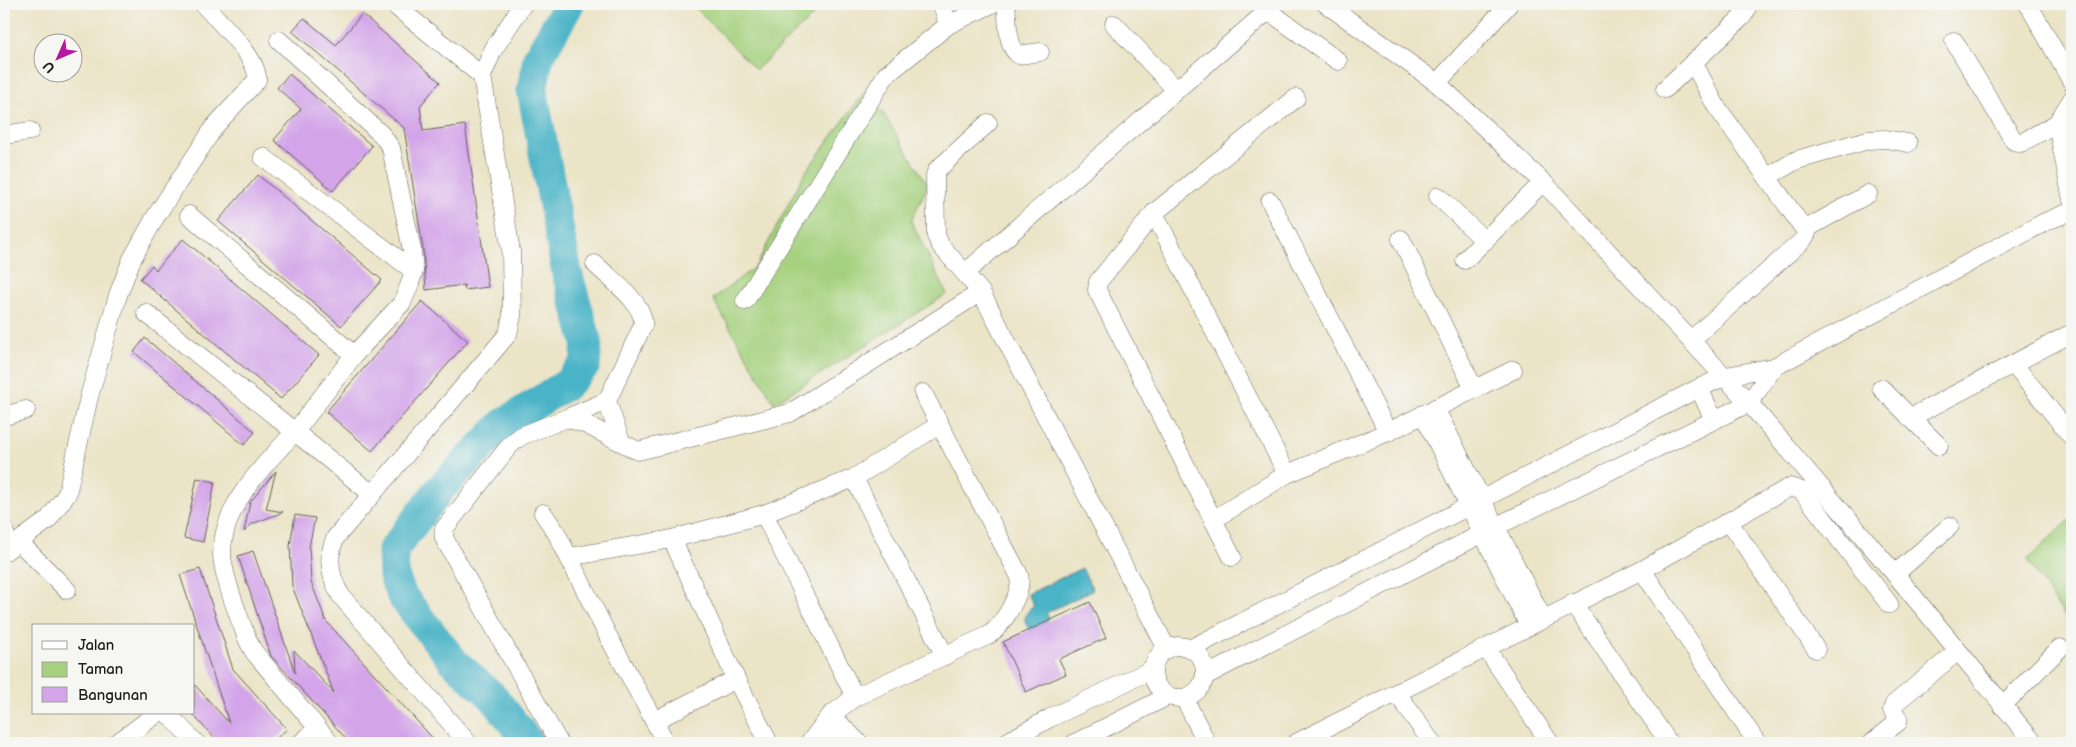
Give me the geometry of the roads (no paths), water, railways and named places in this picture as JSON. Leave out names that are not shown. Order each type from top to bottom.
[{"type":"street","points":[[10,547],[48,520],[67,494],[89,397],[118,295],[132,259],[156,216],[215,126],[257,80],[257,72],[252,61],[203,4]]},
{"type":"street","points":[[393,4],[482,76]]},
{"type":"street","points":[[468,743],[340,596],[331,572],[331,546],[336,537],[508,334],[512,316],[513,272],[509,232],[482,76],[493,50],[523,4]]},
{"type":"street","points":[[942,4],[948,25]]},
{"type":"street","points":[[745,301],[806,199],[886,75],[948,25],[992,4]]},
{"type":"street","points":[[1006,4],[1011,46],[1014,53],[1019,55],[1040,52]]},
{"type":"street","points":[[1329,4],[1437,83],[1543,182],[1726,376],[1895,574],[1957,652],[2034,743]]},
{"type":"street","points":[[1437,83],[1509,4]]},
{"type":"street","points":[[1665,89],[1742,17],[1746,11],[1744,4]]},
{"type":"street","points":[[2028,4],[2072,82]]},
{"type":"street","points":[[966,272],[1176,90],[1267,14],[1274,15],[1338,61]]},
{"type":"street","points":[[1114,24],[1176,90]]},
{"type":"street","points":[[278,40],[388,141],[408,232],[414,271],[402,303],[354,355],[295,432],[268,460],[243,493],[229,523],[222,553],[224,566],[248,641],[330,743]]},
{"type":"street","points":[[1954,41],[2014,141],[2021,142],[2056,123],[2072,98]]},
{"type":"street","points":[[1691,340],[1803,240],[1807,233],[1806,229],[1716,106],[1693,62]]},
{"type":"street","points":[[1232,556],[1097,290],[1098,282],[1154,213],[1296,98]]},
{"type":"street","points":[[988,123],[940,167],[934,175],[936,236],[941,246],[966,272],[981,292],[1167,649]]},
{"type":"street","points":[[2056,123],[2072,200]]},
{"type":"street","points":[[4,135],[30,131]]},
{"type":"street","points":[[1768,177],[1797,160],[1868,140],[1886,139],[1908,143]]},
{"type":"street","points":[[263,157],[414,271]]},
{"type":"street","points":[[1465,260],[1543,182]]},
{"type":"street","points":[[1806,229],[1868,194]]},
{"type":"street","points":[[1438,196],[1485,242]]},
{"type":"street","points":[[1270,201],[1388,432]]},
{"type":"street","points":[[1190,649],[1699,388],[1726,376],[1774,366],[2045,222],[2072,211]]},
{"type":"street","points":[[1154,213],[1287,474]]},
{"type":"street","points":[[189,215],[354,355]]},
{"type":"street","points":[[1401,239],[1474,389]]},
{"type":"street","points":[[558,743],[446,545],[443,533],[515,440],[607,401],[644,325],[644,316],[639,306],[595,264]]},
{"type":"street","points":[[567,418],[638,451],[790,413],[981,292]]},
{"type":"street","points":[[146,313],[372,494]]},
{"type":"street","points":[[1910,418],[2014,365],[2072,332]]},
{"type":"street","points":[[2014,365],[2072,437]]},
{"type":"street","points":[[1205,676],[1489,530],[1749,403],[1774,366]]},
{"type":"street","points":[[1213,520],[1287,474],[1388,432],[1513,370]]},
{"type":"street","points":[[1699,388],[1714,420]]},
{"type":"street","points":[[1881,388],[1939,446]]},
{"type":"street","points":[[809,743],[826,722],[855,696],[945,656],[995,630],[1002,622],[1021,582],[923,393]]},
{"type":"street","points":[[607,401],[621,442]]},
{"type":"street","points":[[4,416],[26,410]]},
{"type":"street","points":[[1429,411],[1536,623]]},
{"type":"street","points":[[569,556],[672,539],[764,514],[854,478],[939,425]]},
{"type":"street","points":[[854,478],[945,656]]},
{"type":"street","points":[[1305,741],[1573,603],[1642,570],[1790,487],[1799,488],[1889,604]]},
{"type":"street","points":[[543,512],[569,556],[666,743]]},
{"type":"street","points":[[764,514],[855,696]]},
{"type":"street","points":[[1729,522],[1816,649]]},
{"type":"street","points":[[1895,574],[1950,526]]},
{"type":"street","points":[[4,529],[10,547],[67,590]]},
{"type":"street","points":[[672,539],[736,679],[769,743]]},
{"type":"street","points":[[1642,570],[1758,743]]},
{"type":"street","points":[[1573,603],[1669,743]]},
{"type":"street","points":[[1075,743],[1176,697],[1198,691],[1205,676],[1202,660],[1190,649],[1183,646],[1167,649],[1160,654],[1153,669],[1156,685],[1176,697],[1207,743]]},
{"type":"street","points":[[1486,648],[1550,743]]},
{"type":"street","points":[[2002,706],[2060,648]]},
{"type":"street","points":[[1872,743],[1898,722],[1898,718],[1892,710],[1894,704],[1957,652]]},
{"type":"street","points":[[1005,743],[1050,718],[1153,669]]},
{"type":"street","points":[[654,722],[736,679]]},
{"type":"street","points":[[1397,693],[1432,743]]},
{"type":"street","points":[[117,743],[157,714]]},
{"type":"street","points":[[168,714],[196,743]]},
{"type":"street","points":[[826,722],[836,743]]},
{"type":"street","points":[[826,722],[859,743]]},
{"type":"street","points":[[301,743],[317,729]]},
{"type":"water","points":[[1082,568],[1093,590],[1046,613],[1049,618],[1046,623],[1030,630],[1025,617],[1034,606],[1028,594]]},
{"type":"waterway","points":[[529,743],[493,697],[454,662],[402,596],[394,576],[393,550],[440,489],[503,424],[567,384],[585,365],[587,342],[567,273],[532,90],[538,58],[569,4]]}]
